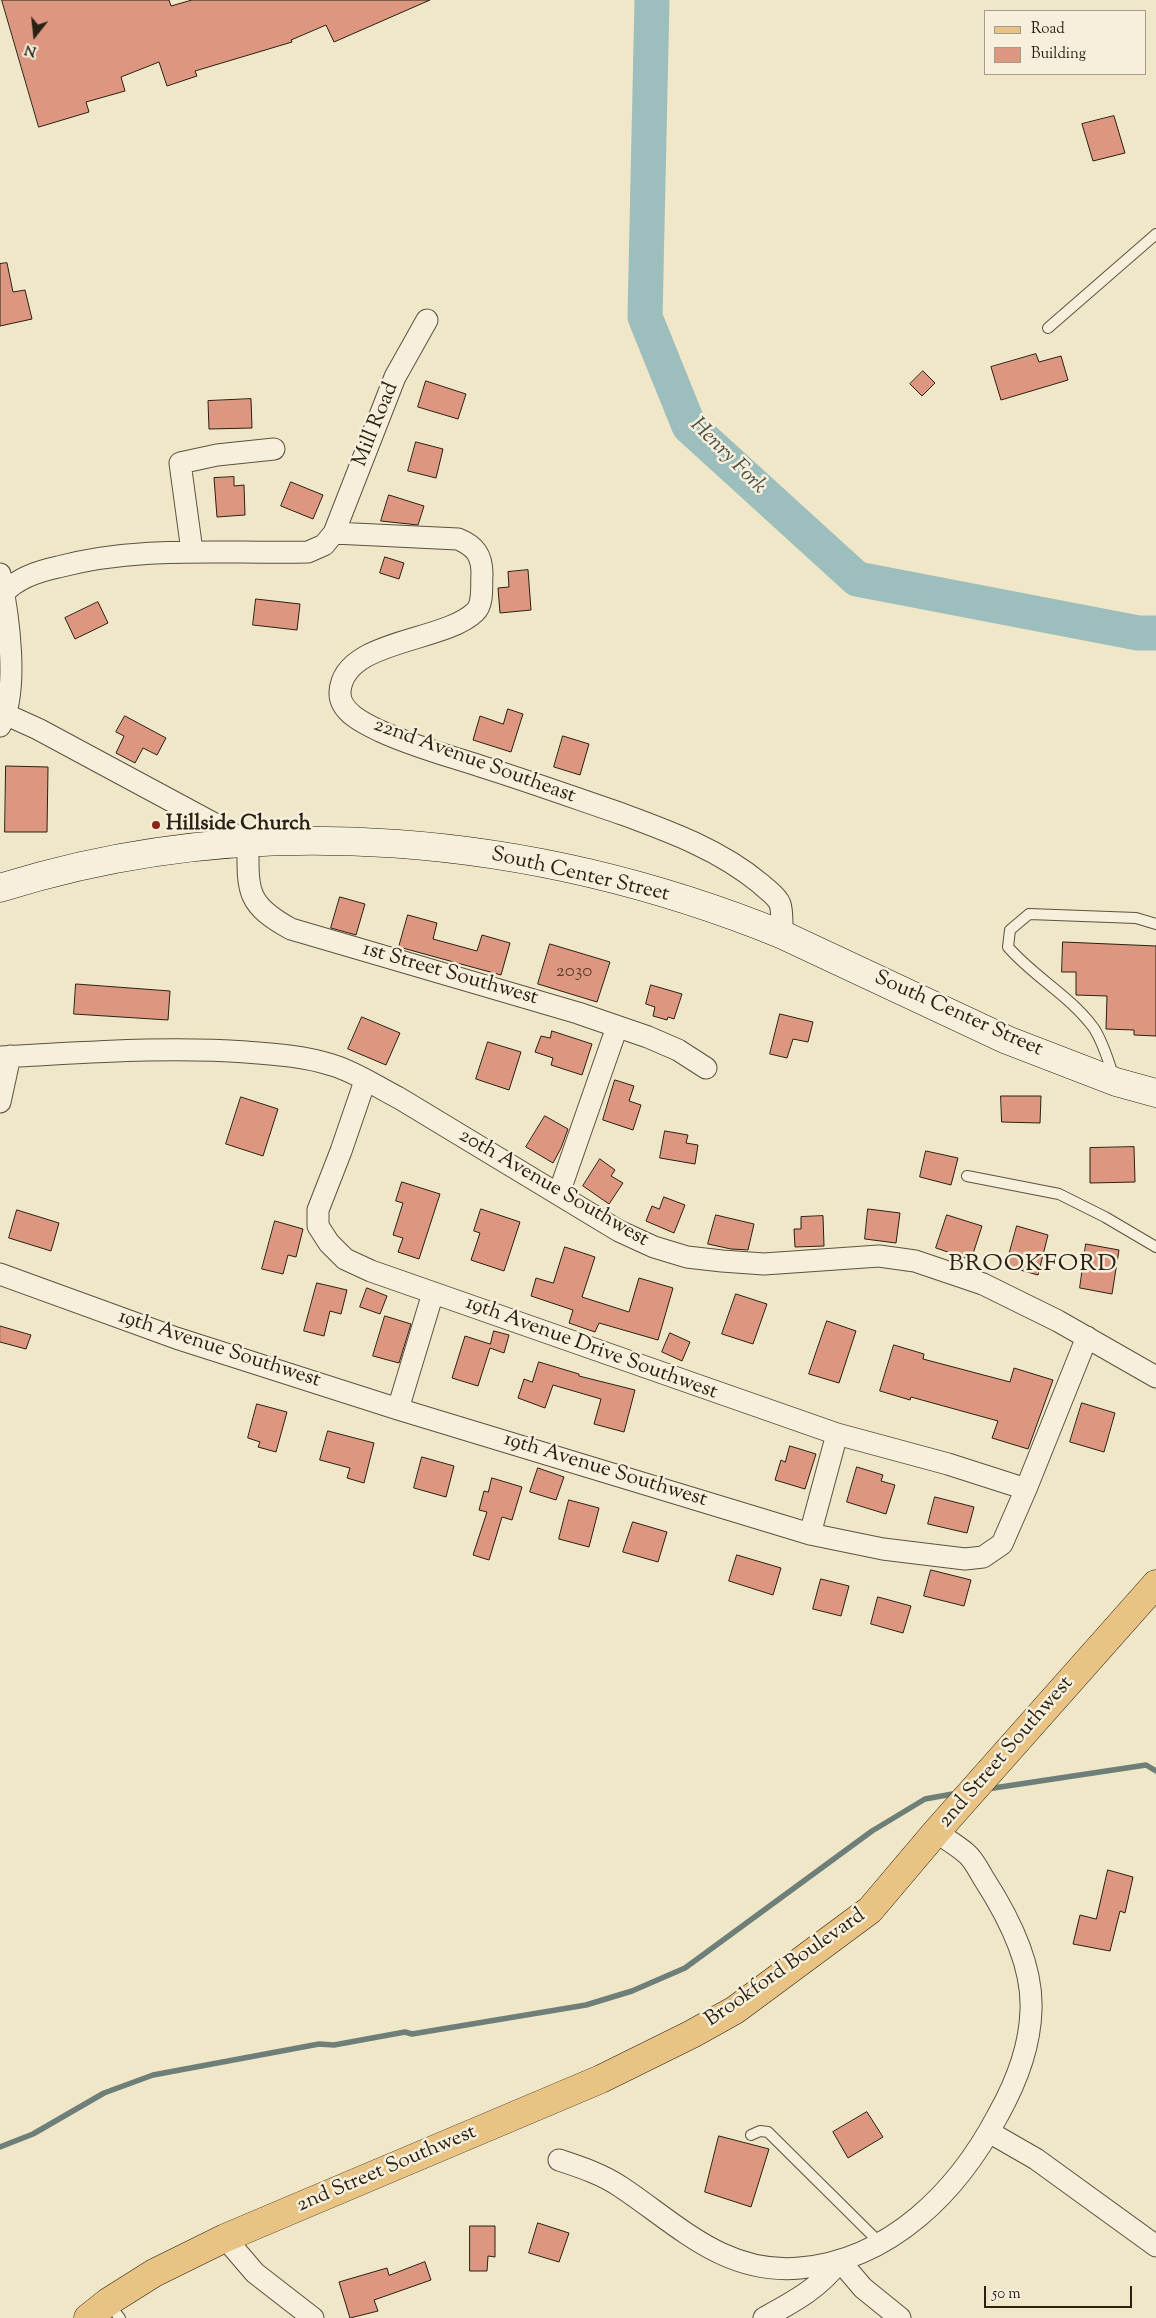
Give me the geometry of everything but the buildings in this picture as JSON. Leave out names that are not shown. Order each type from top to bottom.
[{"type":"main road","name":"2nd Street Southwest","points":[[936,1832],[1156,1584]]},
{"type":"main road","name":"Brookford Boulevard","points":[[692,2034],[735,2010],[870,1910],[936,1832]]},
{"type":"main road","name":"2nd Street Southwest","points":[[105,2313],[154,2274],[225,2238],[601,2079],[692,2034]]},
{"type":"street","name":"Mill Road","points":[[334,533],[395,377],[427,320]]},
{"type":"street","points":[[192,550],[180,463],[217,455],[274,449]]},
{"type":"street","points":[[248,842],[38,729],[4,721],[11,670],[2,584],[9,587],[34,574],[84,560],[121,554],[192,550],[308,552],[324,546],[334,533]]},
{"type":"street","name":"22nd Avenue Southeast","points":[[334,533],[458,539],[471,544],[479,555],[482,569],[481,595],[476,612],[453,627],[365,656],[347,671],[341,686],[340,695],[345,708],[354,717],[379,731],[426,749],[532,782],[649,824],[709,849],[740,866],[774,895],[780,903],[783,935]]},
{"type":"street","name":"South Center Street","points":[[0,888],[69,870],[129,858],[204,845],[248,842],[319,840],[371,842],[519,859],[637,885],[748,921],[783,935],[1008,1040],[1116,1082],[1156,1093]]},
{"type":"street","name":"1st Street Southwest","points":[[248,842],[248,885],[260,908],[272,918],[291,929],[530,998],[648,1037],[678,1050],[706,1068]]},
{"type":"street","points":[[558,1192],[617,1027]]},
{"type":"street","name":"20th Avenue Southwest","points":[[5,1057],[123,1049],[210,1049],[308,1059],[331,1064],[354,1073],[364,1081],[400,1098],[558,1192],[619,1231],[654,1247],[687,1257],[764,1264],[879,1256],[916,1261],[983,1284],[1058,1320],[1156,1376]]},
{"type":"street","points":[[0,1102],[5,1057]]},
{"type":"street","name":"19th Avenue Drive Southwest","points":[[364,1081],[341,1151],[318,1210],[318,1226],[329,1243],[345,1258],[371,1271],[836,1434],[948,1464],[1026,1489]]},
{"type":"street","name":"19th Avenue Southwest","points":[[0,1274],[176,1338],[398,1409],[810,1534],[883,1549],[965,1559],[983,1557],[1002,1544],[1087,1337]]},
{"type":"street","points":[[398,1409],[433,1293]]},
{"type":"street","points":[[810,1534],[836,1434]]},
{"type":"street","name":"2nd Street Southwest","points":[[559,2160],[597,2174],[621,2187],[687,2235],[718,2252],[744,2262],[771,2268],[799,2268],[840,2260],[880,2243],[906,2227],[943,2194],[966,2169],[989,2132],[1008,2096],[1029,2034],[1032,2008],[1029,1979],[1013,1931],[996,1897],[968,1855],[936,1832]]},
{"type":"street","points":[[989,2132],[1036,2159],[1156,2246]]},
{"type":"street","points":[[225,2238],[255,2273],[313,2318]]},
{"type":"street","points":[[764,2318],[807,2294],[828,2277],[840,2260],[863,2288],[900,2318]]},
{"type":"lane","points":[[1048,328],[1156,234]]},
{"type":"lane","points":[[1116,1082],[1094,1028],[1068,998],[1024,966],[1008,947],[1010,930],[1029,914],[1136,918],[1156,924]]},
{"type":"lane","points":[[967,1176],[1059,1194],[1105,1216],[1156,1247]]},
{"type":"lane","points":[[751,2135],[760,2131],[768,2132],[880,2243]]},
{"type":"waterway","name":"Henry Fork","points":[[652,0],[645,317],[689,426],[857,579],[1138,633],[1156,633]]},
{"type":"waterway","points":[[987,1789],[1146,1765],[1156,1771]]},
{"type":"waterway","points":[[0,2147],[33,2134],[104,2093],[153,2075],[319,2044],[334,2045],[405,2032],[412,2034],[586,2005],[632,1991],[685,1968],[872,1831],[925,1799],[958,1793]]},
{"type":"place","name":"Hillside Church","points":[[156,825]]},
{"type":"district","name":"BROOKFORD","points":[[1033,1266]]}]
